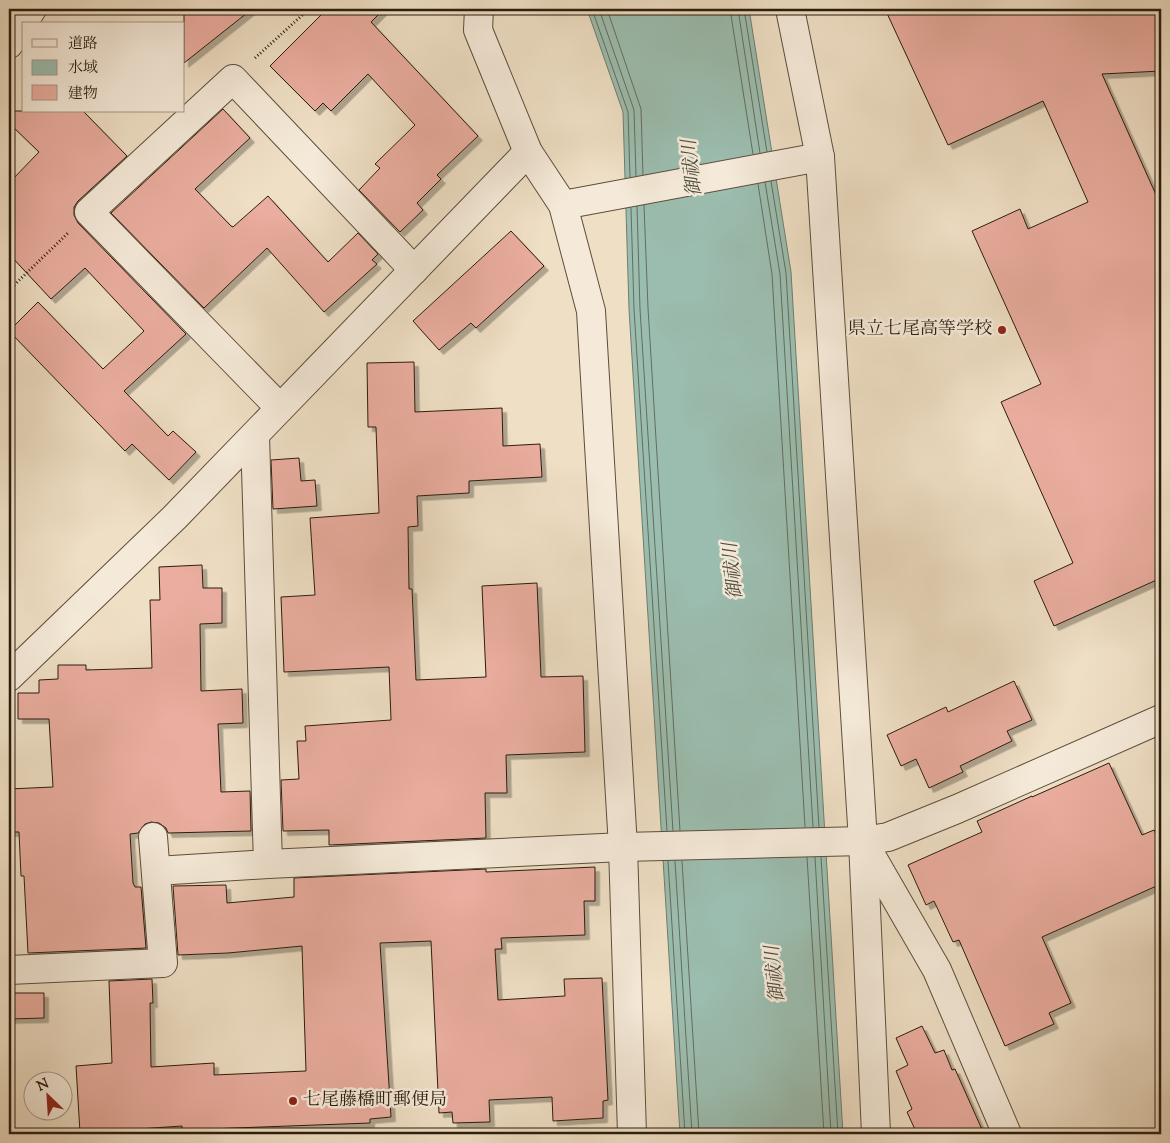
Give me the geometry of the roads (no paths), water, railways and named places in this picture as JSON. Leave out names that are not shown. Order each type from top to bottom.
[{"type":"street","points":[[23,22],[32,9]]},
{"type":"street","points":[[479,9],[478,30],[528,152],[563,205],[592,311],[623,848],[632,1134]]},
{"type":"street","points":[[790,9],[820,157],[863,841],[876,1134]]},
{"type":"street","points":[[9,44],[22,24]]},
{"type":"street","points":[[280,408],[89,212],[233,79],[414,270]]},
{"type":"street","points":[[9,677],[174,518],[528,152]]},
{"type":"street","points":[[563,205],[820,157]]},
{"type":"street","points":[[255,436],[268,864]]},
{"type":"street","points":[[156,871],[623,848],[863,841],[888,837],[957,809],[1161,719]]},
{"type":"street","points":[[9,970],[163,962],[153,837]]},
{"type":"street","points":[[863,841],[937,970],[1007,1134]]},
{"type":"water","name":"御祓川","points":[[587,9],[749,9],[791,272],[843,1134],[680,1134],[629,309],[623,112]]},
{"type":"place","name":"県立七尾高等学校","points":[[1002,330]]},
{"type":"place","name":"七尾藤橋町郵便局","points":[[293,1101]]}]
